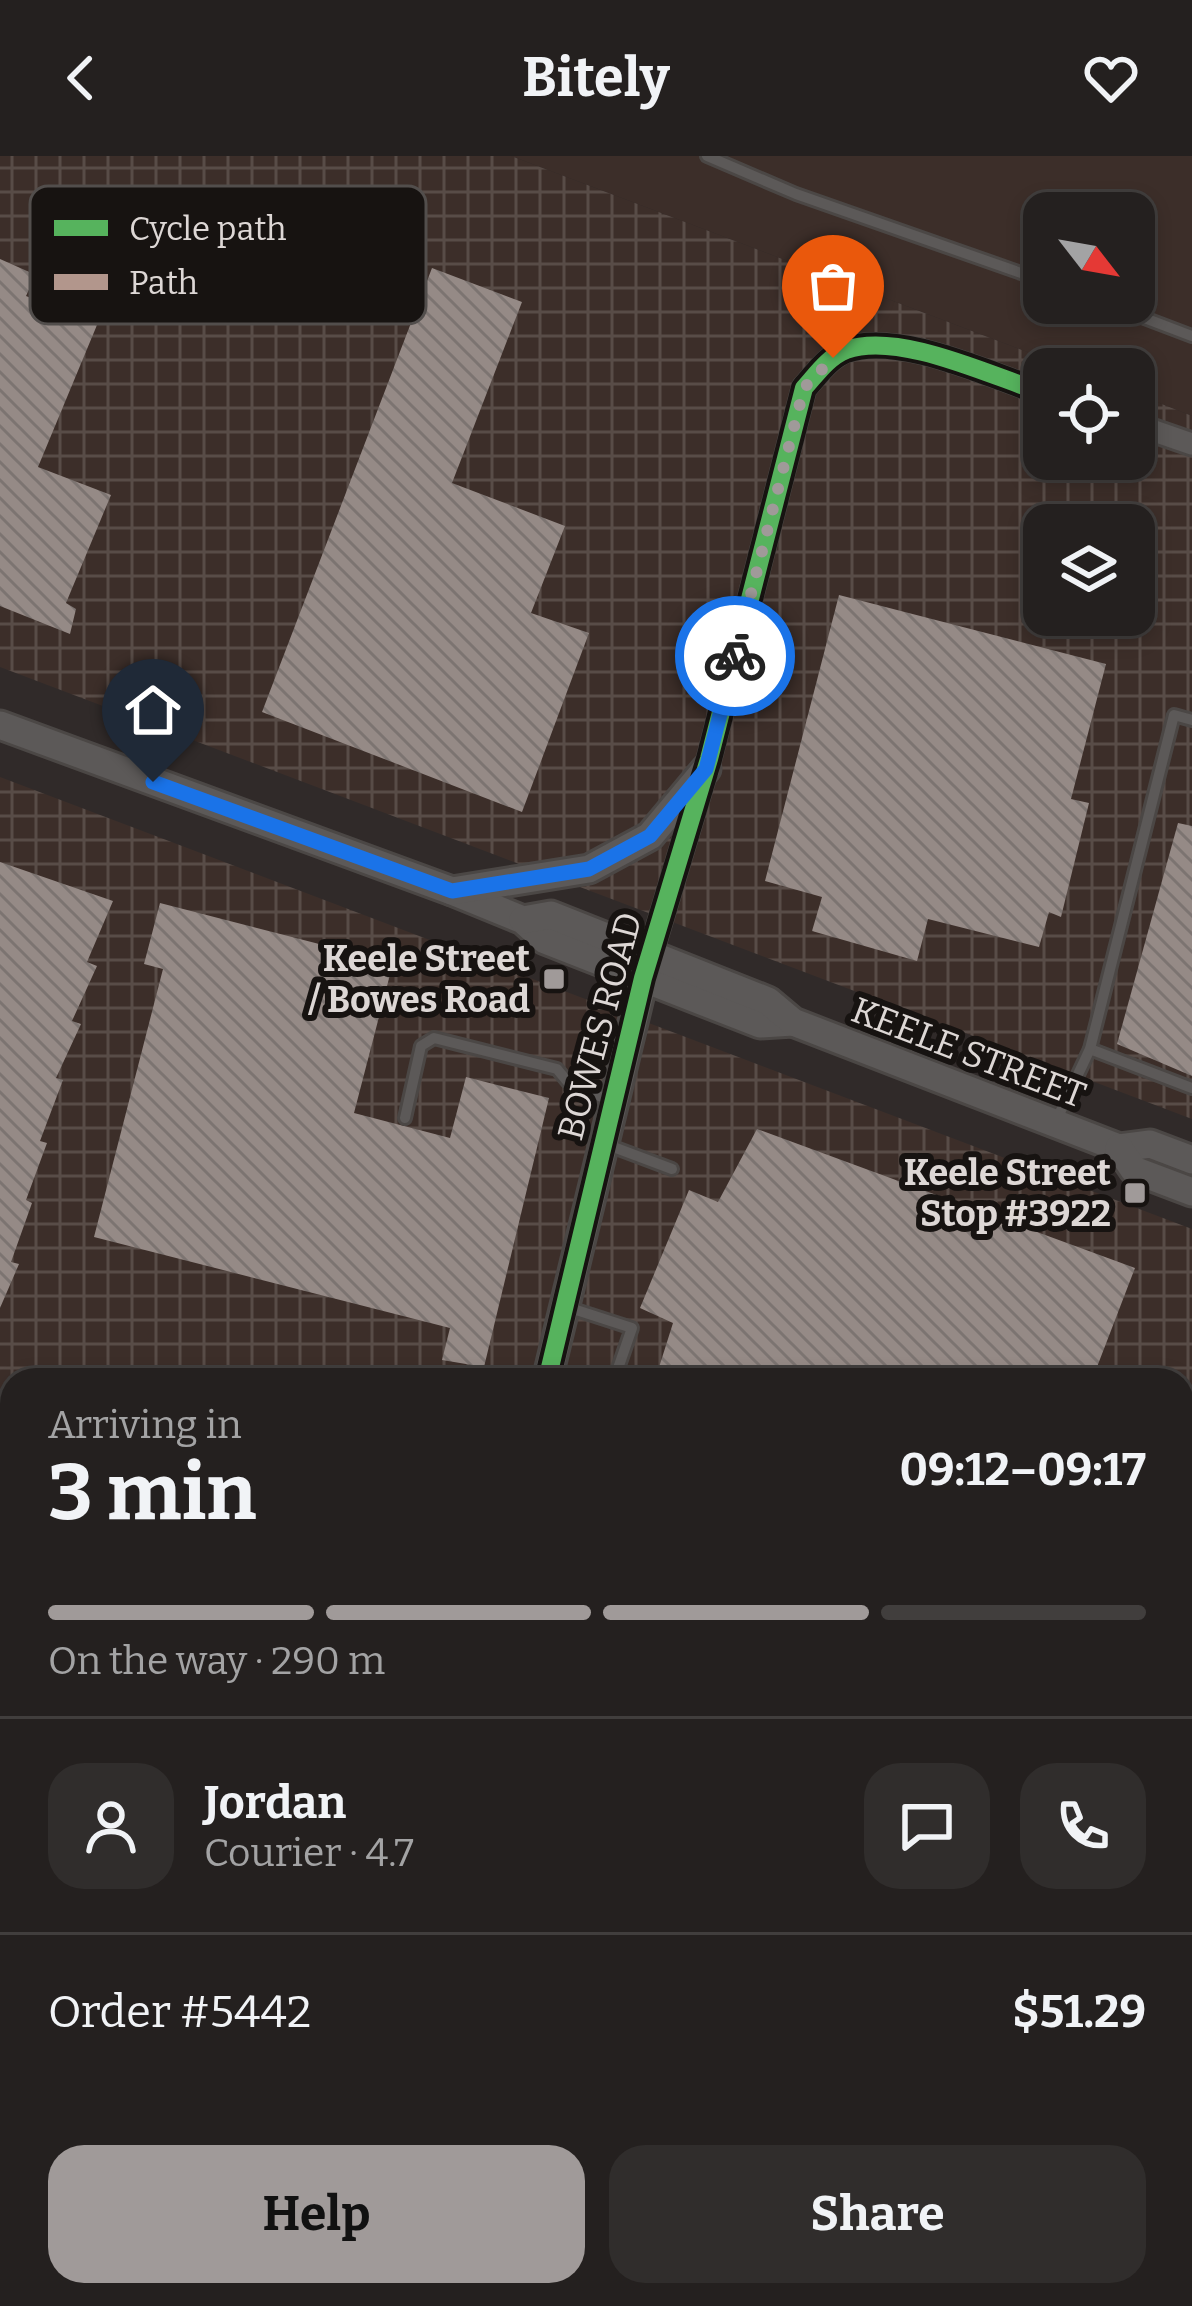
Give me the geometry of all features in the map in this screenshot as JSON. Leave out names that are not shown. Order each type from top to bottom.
[{"type":"main road","name":"KEELE STREET","points":[[0,725],[452,891],[523,920],[545,940],[647,967],[760,1024],[793,1022],[1119,1148],[1150,1144],[1192,1160]]},
{"type":"main road","points":[[452,891],[589,869],[650,836],[706,769]]},
{"type":"main road","name":"BOWES ROAD","points":[[550,1368],[647,967]]},
{"type":"main road","name":"KEELE STREET","points":[[1119,1148],[1134,1170],[1192,1192]]},
{"type":"street","name":"BOWES ROAD","points":[[647,967],[706,769],[804,388],[822,367],[847,350],[898,345],[1023,386]]},
{"type":"street","points":[[1155,431],[1192,444]]},
{"type":"lane","points":[[706,156],[796,194],[1023,274]]},
{"type":"lane","points":[[1155,322],[1192,336]]},
{"type":"lane","points":[[1054,1124],[1090,1049],[1174,715],[1192,719]]},
{"type":"lane","points":[[405,1118],[422,1046],[434,1038],[557,1069],[572,1088],[614,1101]]},
{"type":"lane","points":[[1090,1049],[1192,1088]]},
{"type":"lane","points":[[602,1143],[672,1169]]},
{"type":"lane","points":[[564,1306],[632,1328],[618,1368]]},
{"type":"shaded area","points":[[0,156],[511,156],[1023,350],[1023,480],[1155,480],[1155,401],[1192,416],[1192,1119],[0,667]]},
{"type":"shaded area","points":[[511,156],[1192,156],[1192,416],[1155,401],[1155,348],[1023,350]]},
{"type":"shaded area","points":[[0,777],[1192,1229],[1192,1368],[0,1368]]},
{"type":"building","points":[[0,259],[30,272],[26,296],[30,298],[30,324],[97,325],[38,467],[111,495],[66,603],[76,609],[70,634],[0,606]]},
{"type":"building","points":[[432,268],[522,302],[452,483],[565,526],[531,613],[589,633],[522,812],[262,712],[411,324],[426,324],[426,284]]},
{"type":"building","points":[[839,595],[1106,664],[1071,799],[1089,803],[1061,917],[1049,912],[1039,947],[928,919],[917,961],[812,931],[822,897],[765,881]]},
{"type":"building","points":[[1178,823],[1192,826],[1192,1076],[1117,1044]]},
{"type":"building","points":[[0,862],[113,901],[87,962],[97,966],[72,1021],[81,1024],[56,1078],[63,1080],[40,1141],[47,1143],[11,1262],[19,1264],[0,1308]]},
{"type":"building","points":[[160,903],[393,963],[354,1113],[450,1138],[466,1077],[549,1098],[484,1367],[442,1360],[450,1328],[94,1237],[163,969],[144,964]]},
{"type":"building","points":[[757,1129],[1135,1268],[1097,1368],[659,1368],[673,1323],[640,1308],[689,1190],[718,1202]]},
{"type":"cycle path","points":[[550,1368],[643,978],[709,759],[804,388],[834,357],[868,346],[918,351],[1023,386]]},
{"type":"way so far","points":[[735,656],[804,388],[833,358]]},
{"type":"place","name":"Keele Street / Bowes Road","points":[[554,979]]},
{"type":"place","name":"Keele Street Stop #3922","points":[[1135,1193]]},
{"type":"route","points":[[153,782],[452,891],[589,869],[650,836],[706,769],[735,656]]}]
